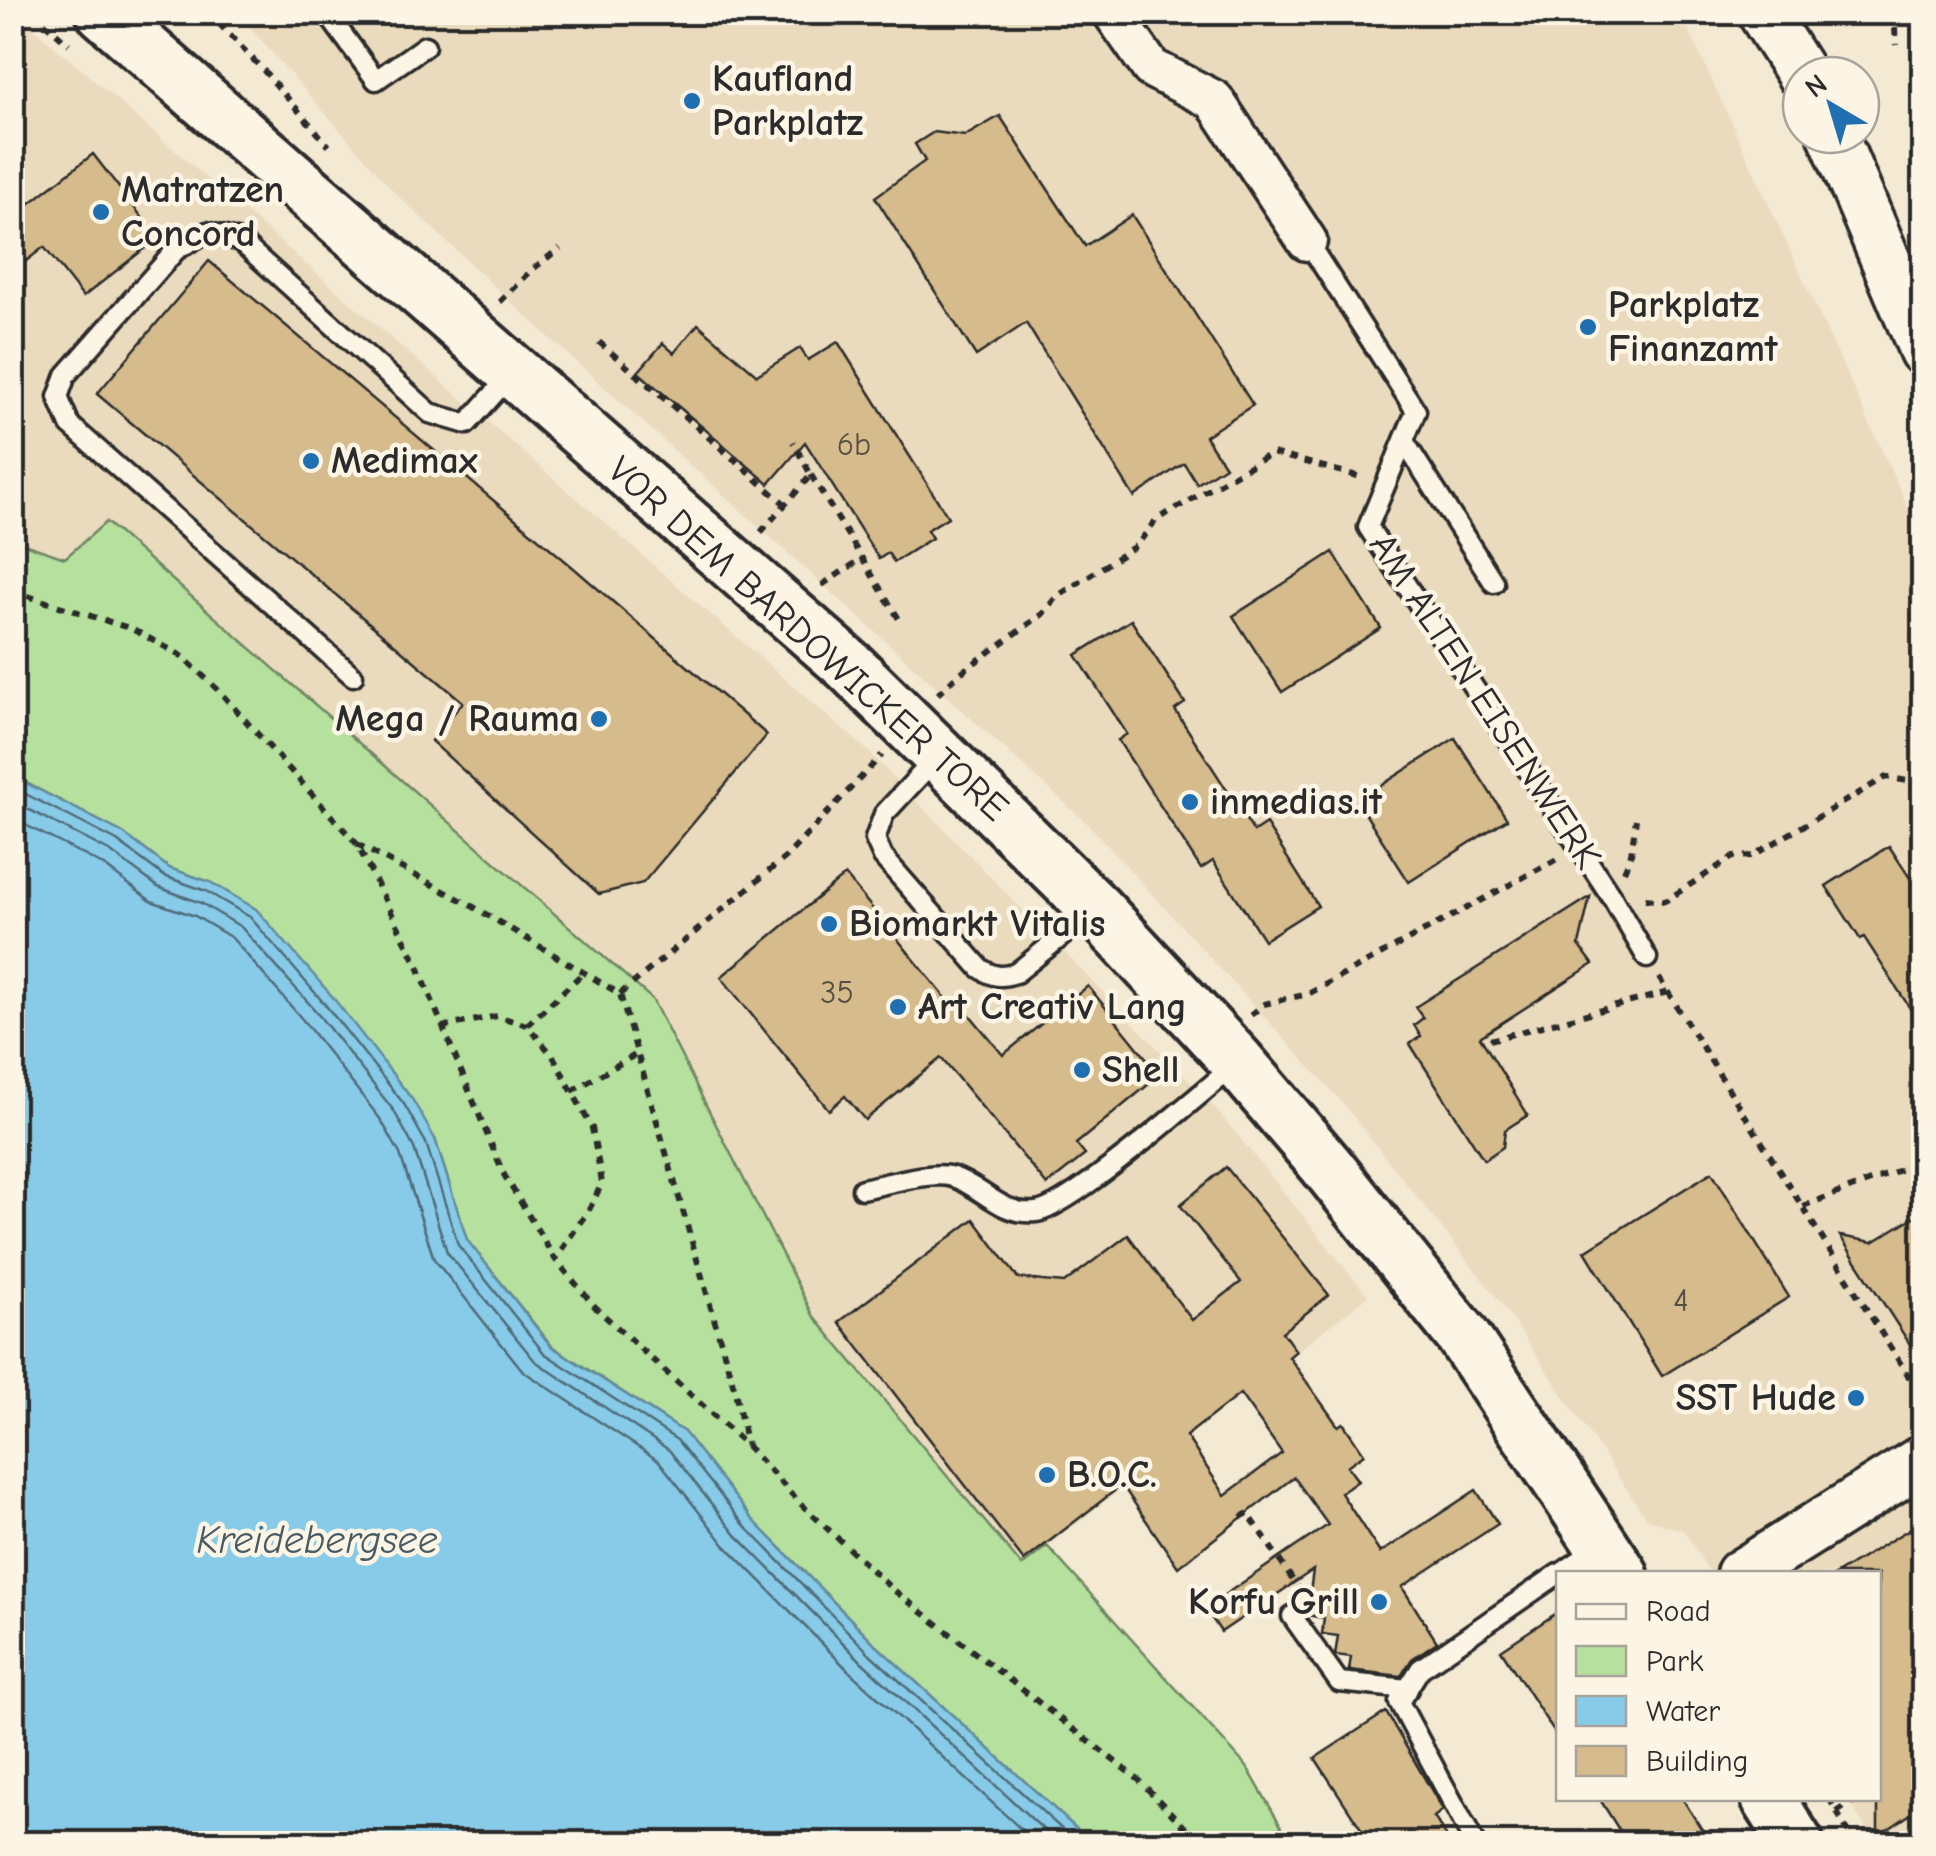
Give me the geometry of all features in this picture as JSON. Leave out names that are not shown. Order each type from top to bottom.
[{"type":"main road","name":"VOR DEM BARDOWICKER TORE","points":[[90,31],[513,373],[849,666],[914,751],[1096,909],[1238,1062],[1462,1335],[1612,1559]]},
{"type":"main road","points":[[1773,1801],[1817,1828]]},
{"type":"street","name":"AM ALTEN EISENWERK","points":[[1112,12],[1150,68],[1214,100],[1307,241]]},
{"type":"street","points":[[1762,12],[1789,55]]},
{"type":"street","points":[[1841,155],[1924,351]]},
{"type":"street","points":[[1760,1566],[1924,1458]]},
{"type":"lane","points":[[326,12],[376,80],[425,46]]},
{"type":"lane","points":[[353,676],[70,425],[58,397],[66,375],[176,250],[207,232],[240,241],[430,413],[467,424],[513,373]]},
{"type":"lane","name":"AM ALTEN EISENWERK","points":[[1307,241],[1416,411],[1368,527],[1613,899],[1647,958]]},
{"type":"lane","points":[[1404,441],[1494,583]]},
{"type":"lane","points":[[914,751],[875,839],[883,856],[980,968],[1002,978],[1016,973],[1096,909]]},
{"type":"lane","points":[[862,1189],[938,1175],[952,1177],[1006,1208],[1036,1212],[1082,1188],[1238,1062]]},
{"type":"lane","points":[[1570,1571],[1612,1559]]},
{"type":"lane","points":[[1475,1844],[1399,1702],[1420,1669],[1556,1576]]},
{"type":"lane","points":[[1292,1616],[1338,1682],[1408,1689]]},
{"type":"path","points":[[32,12],[90,31]]},
{"type":"path","points":[[1894,12],[1896,45]]},
{"type":"path","points":[[492,310],[533,268],[560,248]]},
{"type":"path","points":[[599,342],[785,504]]},
{"type":"path","points":[[793,442],[902,624]]},
{"type":"path","points":[[620,994],[914,751],[956,676],[1043,614],[1056,598],[1137,545],[1156,520],[1272,453],[1386,483]]},
{"type":"path","points":[[764,529],[812,475]]},
{"type":"path","points":[[826,582],[863,558]]},
{"type":"path","points":[[12,590],[132,629],[182,656],[217,689],[357,844],[417,964],[503,1172],[555,1259],[596,1309],[748,1447],[801,1504],[891,1588],[1139,1780],[1201,1844]]},
{"type":"path","points":[[1653,900],[1665,901],[1733,857],[1752,856],[1886,777],[1924,784]]},
{"type":"path","points":[[1613,899],[1631,854],[1636,818]]},
{"type":"path","points":[[357,844],[472,906],[620,994],[734,1386],[748,1447]]},
{"type":"path","points":[[1264,1004],[1308,994],[1579,847]]},
{"type":"path","points":[[1647,958],[1924,1401]]},
{"type":"path","points":[[527,1025],[584,972]]},
{"type":"path","points":[[1490,1040],[1668,992]]},
{"type":"path","points":[[442,1026],[497,1016],[527,1025],[553,1056],[592,1128],[602,1183],[555,1259]]},
{"type":"path","points":[[572,1091],[636,1055]]},
{"type":"path","points":[[1802,1206],[1924,1161]]},
{"type":"path","points":[[1241,1518],[1248,1513],[1300,1590],[1292,1616]]},
{"type":"path","points":[[1817,1828],[1828,1801]]},
{"type":"path","points":[[1817,1828],[1854,1801]]},
{"type":"path","points":[[1817,1828],[1854,1844]]},
{"type":"shaded area","points":[[15,12],[866,749],[1212,1104],[1368,1296],[1022,1566],[813,1315],[652,999],[107,523],[65,558],[13,539]]},
{"type":"shaded area","points":[[237,13],[1681,13],[1923,540],[1923,1843],[1875,1843],[1849,1801],[1881,1801],[1881,1571],[1709,1571],[1684,1531],[1647,1519],[1501,1303],[1339,1099],[1088,824],[397,195]]},
{"type":"green space","points":[[106,522],[652,999],[813,1315],[1022,1566],[1047,1546],[1247,1767],[1291,1843],[1092,1843],[878,1647],[753,1520],[684,1432],[552,1346],[467,1240],[435,1139],[210,882],[169,868],[123,833],[13,776],[12,540],[65,558]]},
{"type":"water","name":"Kreidebergsee","points":[[12,776],[123,833],[169,868],[210,882],[256,909],[331,995],[412,1099],[435,1139],[467,1240],[551,1346],[684,1432],[753,1520],[878,1647],[1092,1843],[22,1844],[13,1836]]},
{"type":"building","points":[[1000,116],[1085,246],[1132,215],[1253,405],[1205,436],[1225,466],[1197,484],[1184,463],[1134,497],[1026,323],[976,356],[875,197],[925,161],[915,144],[934,132],[965,136]]},
{"type":"building","points":[[93,154],[158,238],[83,297],[44,247],[12,272],[12,217]]},
{"type":"building","points":[[209,261],[767,735],[643,883],[599,894],[431,741],[463,702],[97,394]]},
{"type":"building","points":[[698,324],[757,375],[800,348],[808,360],[838,342],[948,517],[927,530],[932,538],[894,562],[888,553],[879,559],[805,442],[769,484],[638,372],[663,343],[674,353]]},
{"type":"building","points":[[1333,552],[1381,628],[1282,692],[1233,616]]},
{"type":"building","points":[[1131,620],[1185,703],[1175,710],[1254,832],[1266,824],[1318,906],[1264,940],[1213,861],[1201,869],[1118,740],[1127,734],[1076,655]]},
{"type":"building","points":[[1455,738],[1507,819],[1409,882],[1357,801]]},
{"type":"building","points":[[1889,846],[1910,878],[1924,869],[1924,1030],[1826,886]]},
{"type":"building","points":[[845,875],[954,1008],[960,1003],[1003,1055],[1088,986],[1160,1075],[1076,1144],[1085,1155],[1047,1185],[941,1058],[865,1120],[845,1096],[829,1110],[721,977]]},
{"type":"building","points":[[1590,897],[1579,945],[1593,964],[1480,1037],[1528,1115],[1505,1130],[1503,1147],[1484,1160],[1410,1044],[1421,1036],[1414,1025],[1423,1018],[1415,1007]]},
{"type":"building","points":[[1226,1167],[1329,1295],[1282,1332],[1296,1351],[1289,1357],[1338,1426],[1343,1423],[1364,1454],[1347,1466],[1358,1481],[1341,1493],[1380,1553],[1476,1490],[1498,1524],[1402,1587],[1437,1642],[1412,1659],[1401,1676],[1349,1670],[1351,1657],[1335,1655],[1338,1636],[1322,1634],[1324,1618],[1307,1615],[1313,1570],[1221,1632],[1205,1608],[1328,1525],[1294,1477],[1178,1567],[1122,1485],[1024,1561],[839,1322],[974,1219],[1018,1278],[1043,1281],[1064,1283],[1128,1235],[1192,1320],[1241,1282],[1180,1205]],"holes":[[[1240,1394],[1282,1453],[1225,1495],[1186,1436]]]},
{"type":"building","points":[[1712,1172],[1789,1297],[1662,1376],[1585,1251]]},
{"type":"building","points":[[1924,1211],[1924,1366],[1840,1236],[1873,1242]]},
{"type":"building","points":[[1924,1520],[1924,1805],[1878,1836],[1881,1571],[1841,1571]]},
{"type":"building","points":[[1556,1613],[1556,1735],[1501,1650]]},
{"type":"building","points":[[1386,1712],[1443,1810],[1434,1817],[1451,1844],[1371,1844],[1315,1758]]},
{"type":"building","points":[[1601,1801],[1684,1801],[1711,1844],[1628,1844]]},
{"type":"place","name":"Kaufland Parkplatz","points":[[692,101]]},
{"type":"place","name":"Matratzen Concord","points":[[101,212]]},
{"type":"place","name":"Parkplatz Finanzamt","points":[[1588,327]]},
{"type":"place","name":"Medimax","points":[[311,461]]},
{"type":"place","name":"Mega / Rauma","points":[[599,719]]},
{"type":"place","name":"inmedias.it","points":[[1190,802]]},
{"type":"place","name":"Biomarkt Vitalis","points":[[829,924]]},
{"type":"place","name":"Art Creativ Lang","points":[[898,1007]]},
{"type":"place","name":"Shell","points":[[1082,1070]]},
{"type":"place","name":"SST Hude","points":[[1856,1398]]},
{"type":"place","name":"B.O.C.","points":[[1047,1475]]},
{"type":"place","name":"Korfu Grill","points":[[1379,1602]]}]
